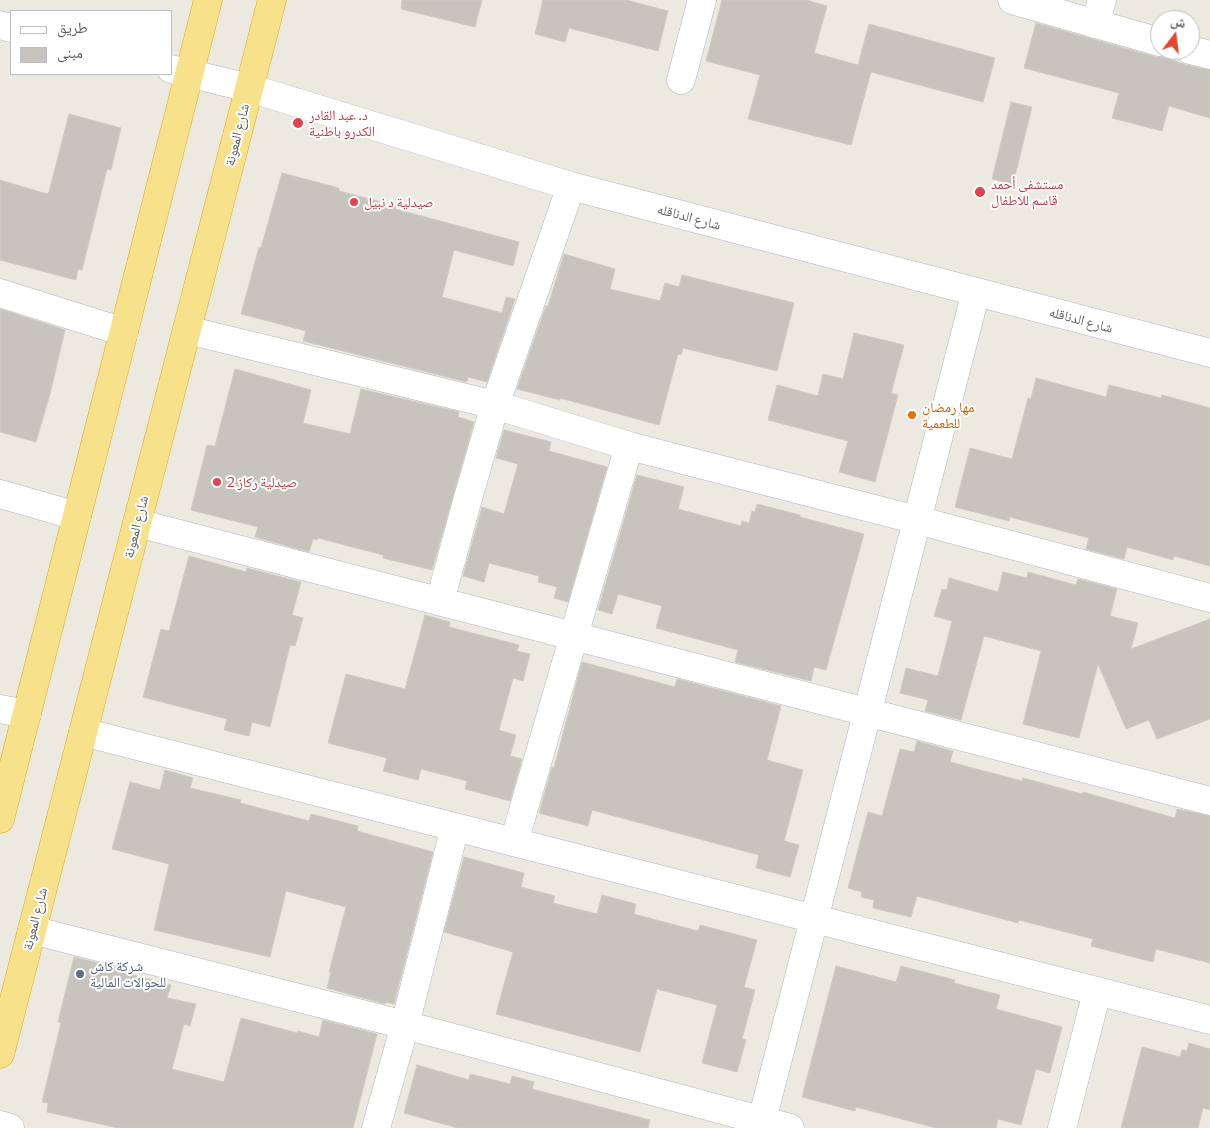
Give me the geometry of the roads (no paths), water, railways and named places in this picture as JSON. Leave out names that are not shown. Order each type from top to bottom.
[{"type":"highway","points":[[0,819],[124,332],[181,71],[208,0]]},
{"type":"highway","name":"شارع المعونة","points":[[0,1054],[272,0]]},
{"type":"street","points":[[681,80],[702,0]]},
{"type":"street","points":[[1012,0],[1098,12],[1150,37]]},
{"type":"street","name":"شارع الدناقله","points":[[181,71],[249,88],[571,186],[1210,353]]},
{"type":"street","points":[[440,601],[495,406],[571,186]]},
{"type":"street","points":[[761,1124],[976,292]]},
{"type":"street","points":[[0,293],[124,332]]},
{"type":"street","points":[[187,330],[495,406],[629,446],[1210,598]]},
{"type":"street","points":[[514,842],[629,446]]},
{"type":"street","points":[[0,494],[78,516]]},
{"type":"street","points":[[137,523],[1210,801]]},
{"type":"street","points":[[0,708],[27,714]]},
{"type":"street","points":[[83,732],[1210,1020]]},
{"type":"street","points":[[376,1128],[405,1025],[455,827]]},
{"type":"street","points":[[32,930],[405,1025],[761,1124],[790,1128]]},
{"type":"street","points":[[1062,1128],[1097,992]]},
{"type":"street","points":[[0,1125],[10,1128]]},
{"type":"place","name":"د. عبد القادر الكدرو باطنية","points":[[298,123]]},
{"type":"place","name":"مستشفى أحمد قاسم للاطفال","points":[[980,192]]},
{"type":"place","name":"صيدلية د نبيل","points":[[354,202]]},
{"type":"place","name":"مها رمضان للطعمية","points":[[912,415]]},
{"type":"place","name":"صيدلية ركاز 2","points":[[217,482]]},
{"type":"place","name":"شركة كاش للحوالات المالية","points":[[80,974]]}]
